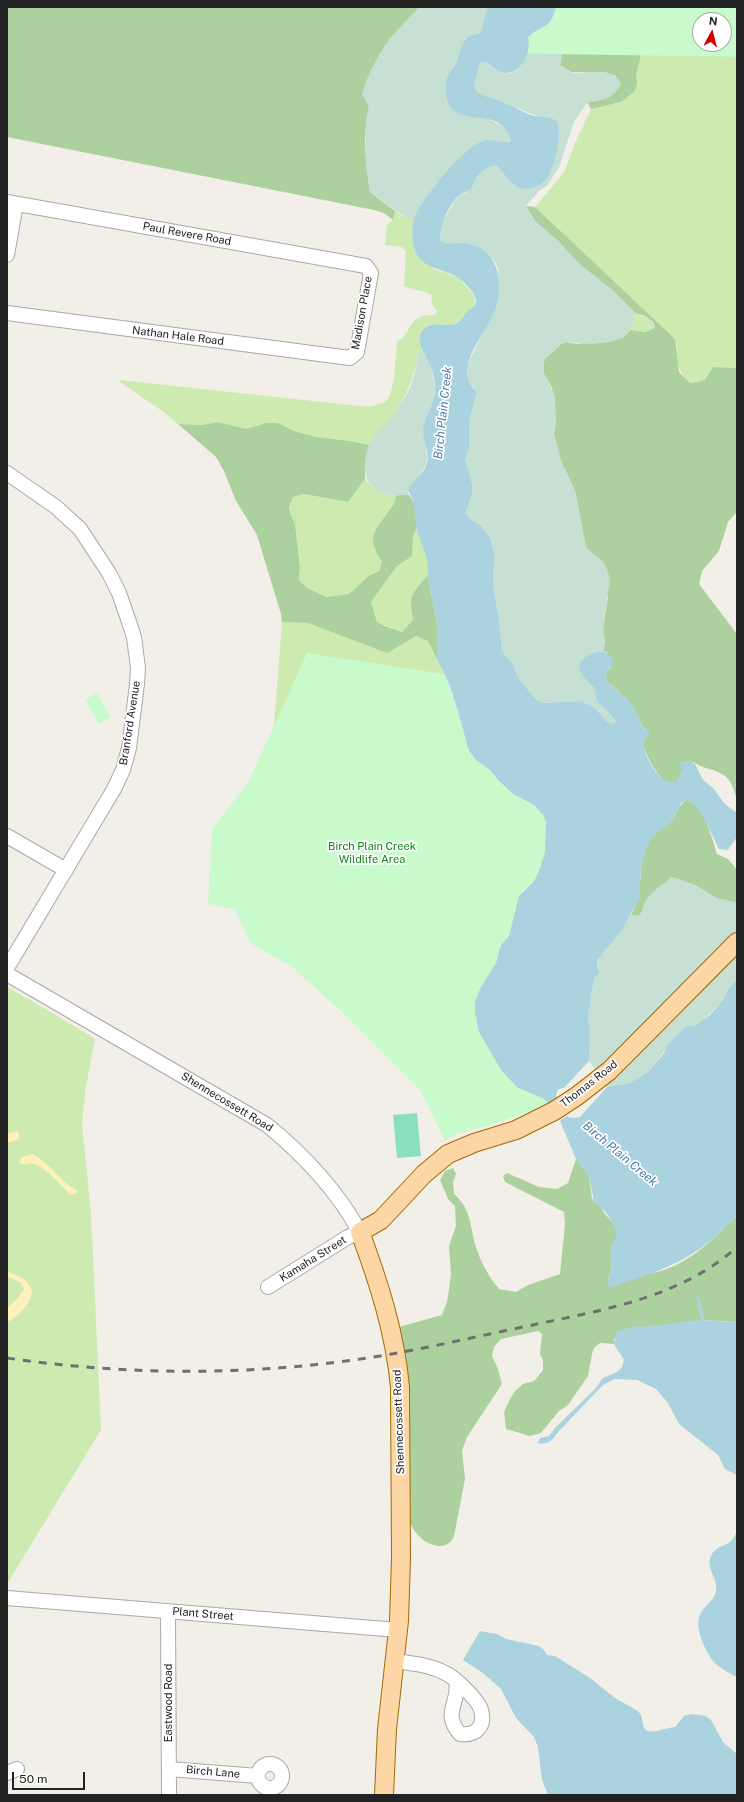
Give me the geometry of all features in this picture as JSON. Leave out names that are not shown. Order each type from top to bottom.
[{"type":"main road","name":"Thomas Road","points":[[360,1232],[381,1220],[424,1174],[448,1154],[474,1143],[516,1130],[558,1109],[577,1096],[613,1066],[737,942]]},
{"type":"main road","name":"Shennecossett Road","points":[[360,1232],[387,1314],[399,1376],[400,1558],[398,1630],[387,1729],[384,1795]]},
{"type":"street","points":[[7,255],[11,203]]},
{"type":"street","name":"Paul Revere Road","points":[[11,203],[366,266]]},
{"type":"street","name":"Madison Place","points":[[350,358],[358,352],[371,273],[366,266]]},
{"type":"street","name":"Nathan Hale Road","points":[[7,313],[350,358]]},
{"type":"street","name":"Branford Avenue","points":[[7,473],[56,507],[80,529],[109,573],[119,593],[134,637],[138,668],[130,741],[124,770],[7,968]]},
{"type":"street","points":[[7,836],[66,870]]},
{"type":"street","name":"Shennecossett Road","points":[[7,974],[267,1125],[293,1148],[328,1185],[348,1212],[360,1232]]},
{"type":"street","name":"Kamaha Street","points":[[268,1287],[348,1237],[360,1232]]},
{"type":"street","name":"Plant Street","points":[[7,1598],[398,1630]]},
{"type":"street","name":"Eastwood Road","points":[[168,1612],[169,1795]]},
{"type":"street","points":[[394,1661],[428,1667],[445,1673],[456,1681]]},
{"type":"street","name":"Birch Lane","points":[[169,1769],[258,1776]]},
{"type":"green space","points":[[7,7],[419,7],[369,107],[367,118],[365,150],[370,192],[395,211],[393,220],[384,213],[374,210],[7,137]]},
{"type":"green space","points":[[419,7],[490,7],[486,11],[481,32],[465,39],[457,60],[447,78],[447,99],[449,105],[472,117],[487,118],[502,126],[507,130],[511,140],[510,142],[507,142],[489,140],[466,153],[445,174],[426,199],[414,220],[397,211],[370,192],[366,166],[366,120],[369,107],[362,94],[370,71],[382,50],[395,32]]},
{"type":"green space","points":[[515,7],[737,7],[737,57],[497,53]]},
{"type":"green space","points":[[737,7],[737,57],[641,55],[636,75],[637,83],[635,91],[621,102],[591,109],[587,102],[605,99],[616,76],[607,73],[571,72],[560,65],[570,15]]},
{"type":"green space","points":[[570,15],[560,65],[571,72],[604,72],[616,77],[621,83],[615,93],[611,96],[587,103],[574,122],[559,167],[548,185],[539,191],[526,206],[535,221],[560,243],[578,263],[612,290],[635,313],[631,330],[622,338],[610,342],[591,344],[566,342],[561,344],[545,359],[544,362],[544,374],[555,396],[556,421],[554,434],[561,461],[575,491],[586,548],[604,562],[610,578],[603,627],[605,643],[603,651],[592,652],[584,678],[594,688],[595,694],[602,706],[616,721],[614,724],[606,721],[596,709],[576,701],[542,703],[534,698],[518,677],[512,663],[502,651],[499,619],[493,586],[495,558],[491,539],[481,526],[469,518],[466,512],[473,491],[465,460],[469,447],[469,421],[477,392],[467,379],[467,366],[497,302],[499,285],[498,268],[494,261],[486,253],[473,245],[445,243],[441,241],[440,236],[442,222],[458,196],[466,193],[483,169],[496,165],[508,177],[549,175],[558,142],[559,126],[499,100],[479,94],[475,91],[474,86],[480,63],[485,62],[496,70],[511,73],[520,66],[523,61],[529,42]]},
{"type":"green space","points":[[641,55],[737,57],[737,368],[713,367],[700,383],[690,383],[680,371],[676,357],[677,345],[535,207],[564,172],[591,109],[621,102],[637,83],[636,75]]},
{"type":"green space","points":[[526,206],[535,207],[675,339],[679,372],[690,383],[702,381],[713,367],[737,368],[737,512],[728,522],[719,551],[702,571],[699,584],[737,634],[737,799],[731,784],[725,776],[693,762],[683,770],[678,780],[672,784],[668,783],[659,776],[645,751],[644,743],[646,729],[642,727],[632,706],[605,678],[611,667],[607,652],[603,651],[605,643],[603,627],[608,597],[589,551],[586,548],[575,491],[561,461],[554,434],[556,421],[552,388],[544,374],[544,362],[545,359],[561,344],[566,342],[577,344],[622,338],[631,330],[645,332],[655,328],[653,322],[645,316],[635,313],[612,290],[578,263],[560,243],[535,221]]},
{"type":"green space","points":[[395,211],[414,220],[413,241],[434,269],[455,276],[461,280],[474,296],[475,306],[460,321],[450,325],[437,324],[420,343],[422,351],[419,353],[415,371],[401,403],[369,445],[317,437],[294,431],[278,423],[266,423],[246,429],[218,422],[202,425],[178,424],[165,413],[120,382],[119,380],[369,407],[387,400],[392,389],[396,363],[397,341],[402,338],[414,321],[425,316],[434,315],[437,312],[431,302],[432,295],[404,286],[406,251],[402,247],[385,245],[387,225],[393,220]]},
{"type":"green space","points":[[635,313],[650,320],[655,328],[645,332],[631,330]]},
{"type":"green space","points":[[422,351],[431,365],[435,389],[433,404],[423,428],[427,457],[426,465],[408,492],[409,495],[391,495],[382,493],[370,484],[366,477],[366,454],[373,438],[399,407],[407,394],[413,379],[419,353]]},
{"type":"green space","points":[[218,422],[246,429],[266,423],[278,423],[294,431],[317,437],[369,445],[365,464],[365,479],[348,502],[304,494],[293,497],[289,507],[295,524],[300,567],[299,580],[307,588],[327,597],[349,594],[370,575],[379,571],[382,562],[374,547],[373,536],[378,526],[394,504],[396,495],[409,495],[416,510],[416,528],[413,537],[412,556],[397,566],[371,602],[377,622],[402,632],[413,620],[411,600],[413,595],[418,586],[428,575],[437,624],[437,659],[428,641],[416,636],[387,653],[308,623],[282,622],[281,614],[257,535],[235,499],[224,471],[216,457],[178,424],[202,425]]},
{"type":"green space","points":[[365,479],[378,491],[396,495],[394,504],[378,526],[373,536],[374,547],[382,562],[379,571],[370,575],[349,594],[327,597],[307,588],[299,580],[300,567],[295,524],[289,507],[293,497],[304,494],[348,502]]},
{"type":"green space","points":[[416,528],[427,559],[428,575],[418,586],[413,595],[411,605],[413,620],[402,632],[377,622],[371,602],[397,566],[411,556],[413,537]]},
{"type":"green space","points":[[282,622],[308,623],[336,633],[405,641],[416,636],[428,641],[448,681],[268,741],[274,726]]},
{"type":"green space","name":"Birch Plain Creek Wildlife Area","points":[[307,653],[444,674],[457,708],[469,751],[476,760],[491,771],[513,794],[534,805],[543,815],[546,822],[545,852],[538,875],[534,881],[523,890],[509,936],[501,945],[496,963],[475,1001],[475,1013],[479,1032],[501,1070],[543,1098],[550,1105],[487,1126],[456,1134],[445,1141],[421,1091],[342,1012],[291,966],[250,943],[235,909],[208,904],[212,829],[248,783]]},
{"type":"green space","points":[[97,693],[111,717],[99,724],[85,700]]},
{"type":"green space","points":[[687,800],[693,802],[702,814],[717,854],[728,859],[737,870],[737,903],[716,898],[693,884],[646,900],[641,914],[638,916],[631,915],[638,896],[646,845],[658,831],[670,822],[679,807]]},
{"type":"green space","points":[[672,877],[693,884],[716,898],[737,903],[737,980],[730,986],[723,1000],[703,1021],[692,1027],[685,1027],[676,1036],[648,1072],[630,1083],[607,1087],[589,1061],[590,1032],[588,1018],[594,978],[600,974],[598,962],[603,951],[621,931],[631,915],[638,916],[649,896],[658,887]]},
{"type":"green space","points":[[7,987],[95,1039],[85,1092],[82,1124],[91,1212],[101,1430],[7,1584]]},
{"type":"green space","points":[[417,1113],[421,1156],[397,1158],[393,1115]]},
{"type":"green space","points":[[576,1159],[589,1176],[592,1198],[601,1206],[604,1213],[616,1226],[617,1235],[611,1249],[611,1269],[608,1281],[657,1272],[680,1263],[701,1249],[737,1215],[737,1322],[703,1320],[644,1328],[636,1327],[628,1329],[614,1339],[615,1344],[600,1343],[594,1348],[588,1376],[568,1405],[559,1411],[541,1433],[530,1436],[506,1429],[504,1412],[515,1391],[523,1384],[534,1381],[543,1370],[543,1360],[540,1354],[542,1334],[538,1331],[501,1339],[494,1347],[492,1356],[498,1369],[502,1384],[467,1437],[462,1451],[465,1479],[454,1536],[451,1541],[443,1546],[432,1545],[419,1536],[409,1520],[399,1327],[442,1315],[447,1302],[451,1275],[449,1246],[456,1226],[455,1206],[448,1199],[440,1180],[445,1171],[453,1168],[456,1174],[453,1182],[454,1194],[468,1213],[477,1250],[483,1264],[499,1289],[516,1292],[528,1285],[560,1274],[565,1224],[564,1212],[505,1182],[503,1176],[507,1173],[539,1187],[557,1189],[568,1183]]},
{"type":"sand","points":[[17,1131],[19,1134],[19,1139],[7,1143],[7,1134]]},
{"type":"sand","points":[[32,1154],[44,1162],[65,1182],[76,1190],[77,1193],[72,1195],[69,1194],[53,1177],[39,1166],[35,1164],[19,1163],[22,1157]]},
{"type":"sand","points":[[7,1271],[26,1280],[32,1290],[27,1305],[24,1309],[16,1317],[7,1322],[7,1308],[17,1299],[24,1289],[20,1282],[7,1277]]},
{"type":"water","points":[[490,7],[556,7],[551,20],[528,38],[529,44],[527,56],[520,66],[510,73],[504,73],[485,62],[480,63],[474,86],[476,91],[482,95],[501,101],[531,115],[552,118],[559,126],[557,148],[553,164],[549,175],[544,181],[533,188],[525,189],[510,181],[496,165],[486,169],[480,173],[471,189],[458,196],[454,201],[444,218],[440,236],[441,241],[445,243],[470,244],[483,250],[490,256],[498,274],[499,295],[493,315],[470,357],[468,364],[468,380],[477,392],[469,421],[469,447],[465,460],[473,491],[466,512],[469,518],[481,526],[491,539],[495,557],[493,586],[499,619],[502,651],[512,663],[518,677],[534,698],[542,703],[581,701],[596,709],[606,721],[614,724],[616,721],[597,701],[594,688],[584,678],[579,669],[584,658],[590,654],[602,651],[607,653],[611,657],[613,663],[605,678],[617,691],[628,699],[634,707],[642,727],[650,732],[644,744],[645,753],[659,776],[665,781],[672,783],[677,780],[682,772],[680,762],[687,761],[695,764],[703,780],[713,788],[725,804],[737,813],[737,837],[728,850],[719,849],[702,814],[693,803],[688,800],[681,803],[671,822],[651,838],[641,869],[639,899],[622,930],[598,959],[597,967],[600,974],[594,978],[588,1018],[590,1032],[589,1061],[564,1088],[558,1089],[556,1095],[557,1101],[550,1105],[543,1098],[518,1088],[501,1070],[479,1032],[475,1013],[475,1001],[481,987],[496,963],[501,945],[509,936],[519,896],[534,881],[539,871],[545,852],[546,822],[543,815],[534,805],[513,794],[491,771],[476,760],[469,751],[448,681],[437,659],[437,624],[428,575],[427,559],[416,528],[414,503],[408,490],[426,466],[428,457],[423,431],[435,394],[435,382],[429,363],[421,347],[421,333],[428,326],[457,323],[474,307],[476,301],[474,295],[461,280],[427,265],[418,257],[415,251],[413,239],[412,227],[414,219],[418,210],[434,187],[454,163],[465,153],[486,140],[510,142],[511,140],[506,130],[493,120],[469,117],[453,110],[448,103],[446,95],[447,78],[456,62],[462,44],[468,37],[481,32],[486,11]]},
{"type":"water","points":[[737,980],[737,1215],[708,1243],[678,1262],[663,1269],[609,1288],[608,1281],[611,1272],[610,1250],[616,1237],[615,1227],[601,1207],[594,1201],[589,1176],[576,1159],[560,1121],[567,1116],[570,1118],[580,1117],[607,1087],[630,1083],[648,1072],[664,1053],[668,1044],[685,1027],[694,1026],[709,1016],[723,1000],[730,986]]},
{"type":"water","points":[[703,1320],[737,1322],[737,1475],[725,1469],[718,1455],[679,1424],[668,1403],[656,1389],[637,1380],[615,1379],[603,1385],[551,1441],[546,1443],[538,1443],[540,1438],[549,1436],[555,1428],[594,1390],[603,1378],[617,1372],[622,1367],[624,1360],[615,1344],[617,1331],[638,1326],[644,1327]]},
{"type":"water","points":[[737,1532],[737,1677],[723,1670],[709,1655],[700,1635],[698,1622],[701,1613],[716,1592],[716,1583],[710,1565],[712,1553],[716,1549],[730,1542]]},
{"type":"water","points":[[480,1631],[497,1634],[506,1639],[539,1646],[547,1655],[555,1656],[590,1678],[615,1698],[638,1711],[641,1715],[644,1728],[647,1731],[657,1731],[675,1727],[684,1716],[692,1714],[706,1716],[711,1720],[723,1742],[737,1754],[737,1795],[548,1795],[542,1780],[538,1747],[534,1737],[516,1718],[501,1689],[483,1673],[463,1660]]},
{"type":"waterway","name":"Birch Plain Creek","points":[[698,1298],[703,1320]]},
{"type":"railway","points":[[7,1358],[100,1368],[147,1371],[194,1371],[287,1367],[333,1363],[380,1356],[435,1346],[611,1308],[638,1300],[665,1291],[690,1279],[714,1265],[737,1247]]}]
